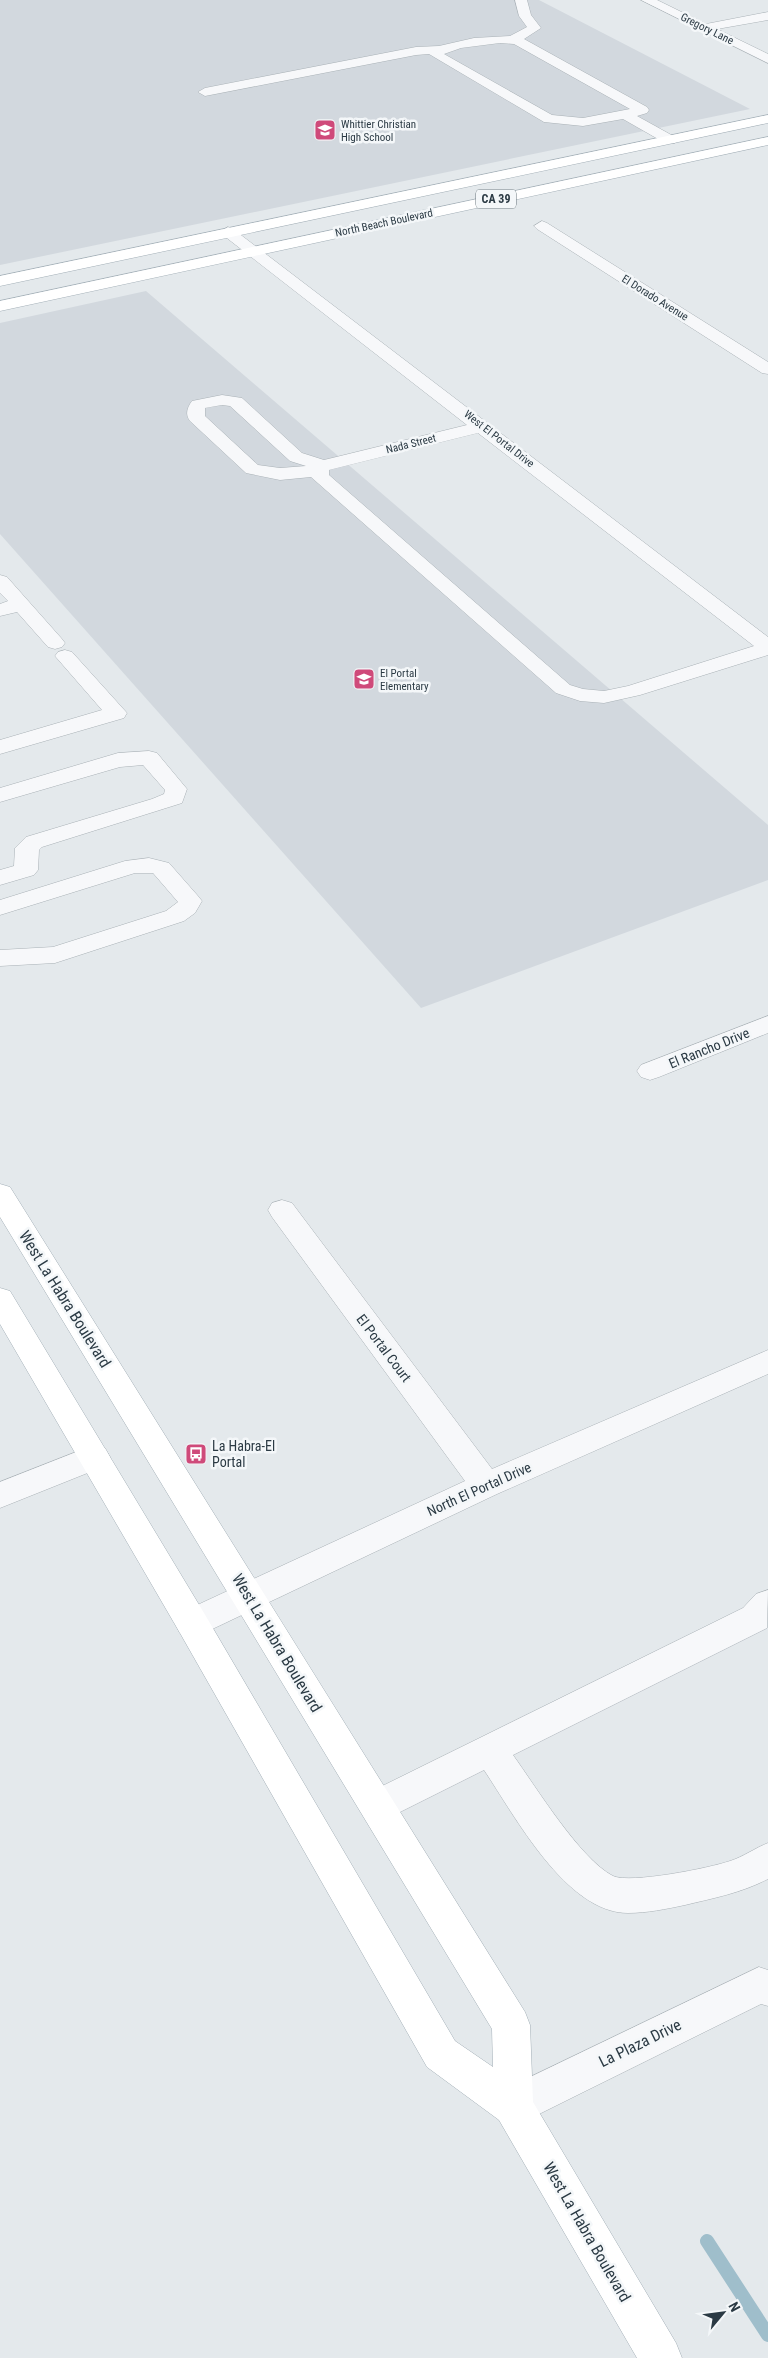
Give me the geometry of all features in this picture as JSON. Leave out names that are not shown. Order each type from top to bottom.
[{"type":"main road","name":"North Beach Boulevard","points":[[0,281],[768,119]]},
{"type":"main road","name":"North Beach Boulevard","points":[[0,306],[768,141]]},
{"type":"main road","name":"West La Habra Boulevard","points":[[0,1194],[249,1596],[511,2025],[513,2106]]},
{"type":"main road","name":"West La Habra Boulevard","points":[[0,1298],[8,1328],[94,1457],[441,2054],[513,2106],[660,2358]]},
{"type":"street","points":[[204,92],[416,51],[438,50],[496,39],[513,39],[535,28],[526,16],[521,0]]},
{"type":"street","name":"Gregory Lane","points":[[647,0],[768,58]]},
{"type":"street","points":[[705,28],[768,16]]},
{"type":"street","points":[[438,50],[436,56],[549,119],[583,122],[625,115],[642,110],[513,39]]},
{"type":"street","points":[[625,115],[670,140]]},
{"type":"street","name":"El Dorado Avenue","points":[[542,226],[768,369]]},
{"type":"street","name":"West El Portal Drive","points":[[228,232],[483,426],[768,648]]},
{"type":"street","name":"Nada Street","points":[[327,466],[296,457],[236,402],[226,399],[198,405],[196,417],[252,468],[280,474],[327,466],[483,426]]},
{"type":"street","points":[[327,466],[320,477],[563,689],[580,695],[604,697],[633,691],[768,648]]},
{"type":"street","points":[[0,581],[116,713],[0,747]]},
{"type":"street","points":[[0,610],[21,604]]},
{"type":"street","points":[[0,795],[118,760],[136,757],[148,758],[176,789],[174,798],[160,804],[34,842],[27,848],[26,870],[0,878]]},
{"type":"street","points":[[0,908],[133,866],[149,865],[161,868],[190,901],[187,908],[175,916],[55,954],[0,958]]},
{"type":"street","name":"El Rancho Drive","points":[[650,1071],[768,1024]]},
{"type":"street","name":"El Portal Court","points":[[282,1210],[486,1485]]},
{"type":"street","name":"North El Portal Drive","points":[[192,1623],[486,1485],[768,1361]]},
{"type":"street","points":[[0,1495],[94,1457]]},
{"type":"street","points":[[377,1806],[489,1749],[764,1617]]},
{"type":"street","points":[[489,1749],[554,1842],[583,1876],[606,1892],[627,1896],[664,1892],[736,1877],[768,1860]]},
{"type":"street","name":"La Plaza Drive","points":[[513,2106],[759,1985],[768,1988]]},
{"type":"shaded area","name":"Whittier Christian High School","points":[[0,0],[539,0],[750,109],[0,265]]},
{"type":"shaded area","name":"El Portal Elementary","points":[[146,291],[768,825],[768,880],[421,1008],[0,534],[0,323]]},
{"type":"waterway","points":[[707,2241],[768,2335]]},
{"type":"place","name":"Whittier Christian High School","points":[[325,130]]},
{"type":"place","name":"El Portal Elementary","points":[[364,679]]},
{"type":"place","name":"La Habra-El Portal","points":[[196,1454]]}]
